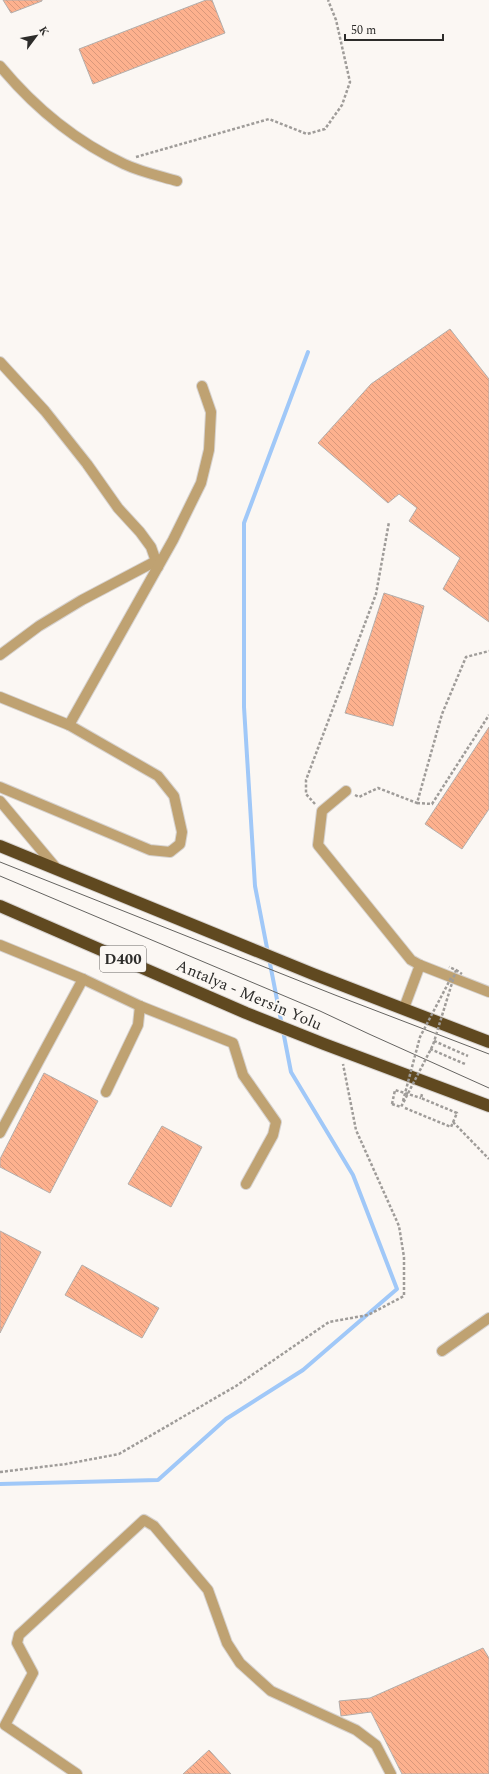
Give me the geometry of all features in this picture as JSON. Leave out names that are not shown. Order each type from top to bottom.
[{"type":"highway","points":[[0,846],[313,974],[489,1042]]},
{"type":"highway","name":"Antalya - Mersin Yolu","points":[[0,906],[246,1013],[489,1106]]},
{"type":"street","points":[[0,66],[14,83],[47,115],[96,150],[120,162],[177,181]]},
{"type":"street","points":[[0,362],[34,399],[87,464],[118,508],[140,532],[151,548],[157,564]]},
{"type":"street","points":[[69,726],[157,564],[173,540],[201,483],[207,456],[211,412],[202,386]]},
{"type":"street","points":[[0,655],[39,626],[82,600],[157,564]]},
{"type":"street","points":[[0,696],[69,726],[158,776],[174,796],[182,832],[180,844],[170,852],[150,850],[0,787]]},
{"type":"street","points":[[346,791],[322,811],[318,845],[412,960],[420,965],[489,992]]},
{"type":"street","points":[[0,801],[57,869]]},
{"type":"street","points":[[0,945],[83,979],[140,1006],[233,1043],[243,1075],[276,1122],[273,1135],[246,1184]]},
{"type":"street","points":[[404,1008],[420,965]]},
{"type":"street","points":[[0,1133],[83,979]]},
{"type":"street","points":[[106,1092],[138,1025],[140,1006]]},
{"type":"street","points":[[442,1350],[489,1318]]},
{"type":"street","points":[[77,1774],[5,1725],[33,1673],[17,1643],[19,1635],[144,1520],[154,1526],[208,1590],[227,1643],[240,1663],[270,1691],[356,1730],[376,1745],[391,1774]]},
{"type":"path","points":[[120,162],[269,120],[307,134],[325,129],[342,105],[350,82],[336,20],[328,0]]},
{"type":"path","points":[[322,811],[306,794],[306,780],[376,594],[389,522]]},
{"type":"path","points":[[417,803],[442,714],[466,657],[489,651]]},
{"type":"path","points":[[346,791],[359,797],[378,788],[417,803],[432,804],[489,715]]},
{"type":"path","points":[[448,967],[462,974]]},
{"type":"path","points":[[401,1107],[434,1041],[456,970]]},
{"type":"path","points":[[401,1107],[420,1037],[456,970]]},
{"type":"path","points":[[434,1041],[468,1056]]},
{"type":"path","points":[[430,1049],[465,1064]]},
{"type":"path","points":[[0,1472],[66,1464],[119,1454],[236,1386],[329,1322],[368,1315],[404,1296],[404,1257],[399,1226],[356,1130],[340,1050]]},
{"type":"path","points":[[420,1098],[427,1082]]},
{"type":"path","points":[[395,1090],[420,1098],[456,1113],[451,1127],[392,1104],[395,1090]]},
{"type":"path","points":[[453,1122],[489,1159]]},
{"type":"building","points":[[3,0],[42,0],[42,1],[11,13]]},
{"type":"building","points":[[206,0],[212,0],[225,33],[93,84],[79,49]]},
{"type":"building","points":[[450,329],[489,379],[489,622],[443,589],[460,558],[409,521],[417,508],[399,494],[388,503],[318,443],[371,384]]},
{"type":"building","points":[[384,593],[424,606],[393,726],[345,713]]},
{"type":"building","points":[[489,727],[489,809],[462,849],[425,824]]},
{"type":"building","points":[[44,1073],[98,1101],[50,1193],[0,1167],[0,1159]]},
{"type":"building","points":[[162,1126],[202,1147],[171,1207],[128,1184]]},
{"type":"building","points":[[0,1231],[41,1252],[0,1333]]},
{"type":"building","points":[[82,1265],[159,1308],[142,1338],[65,1295]]},
{"type":"building","points":[[483,1648],[489,1658],[489,1774],[402,1774],[371,1712],[341,1716],[339,1701],[370,1698]]},
{"type":"building","points":[[209,1750],[231,1774],[183,1774]]},
{"type":"waterway","points":[[0,1484],[158,1480],[226,1419],[303,1370],[397,1289],[353,1175],[291,1072],[255,886],[244,707],[244,523],[308,352]]},
{"type":"tram line","points":[[0,862],[335,995],[489,1054]]},
{"type":"tram line","points":[[0,876],[320,1011],[489,1088]]}]
